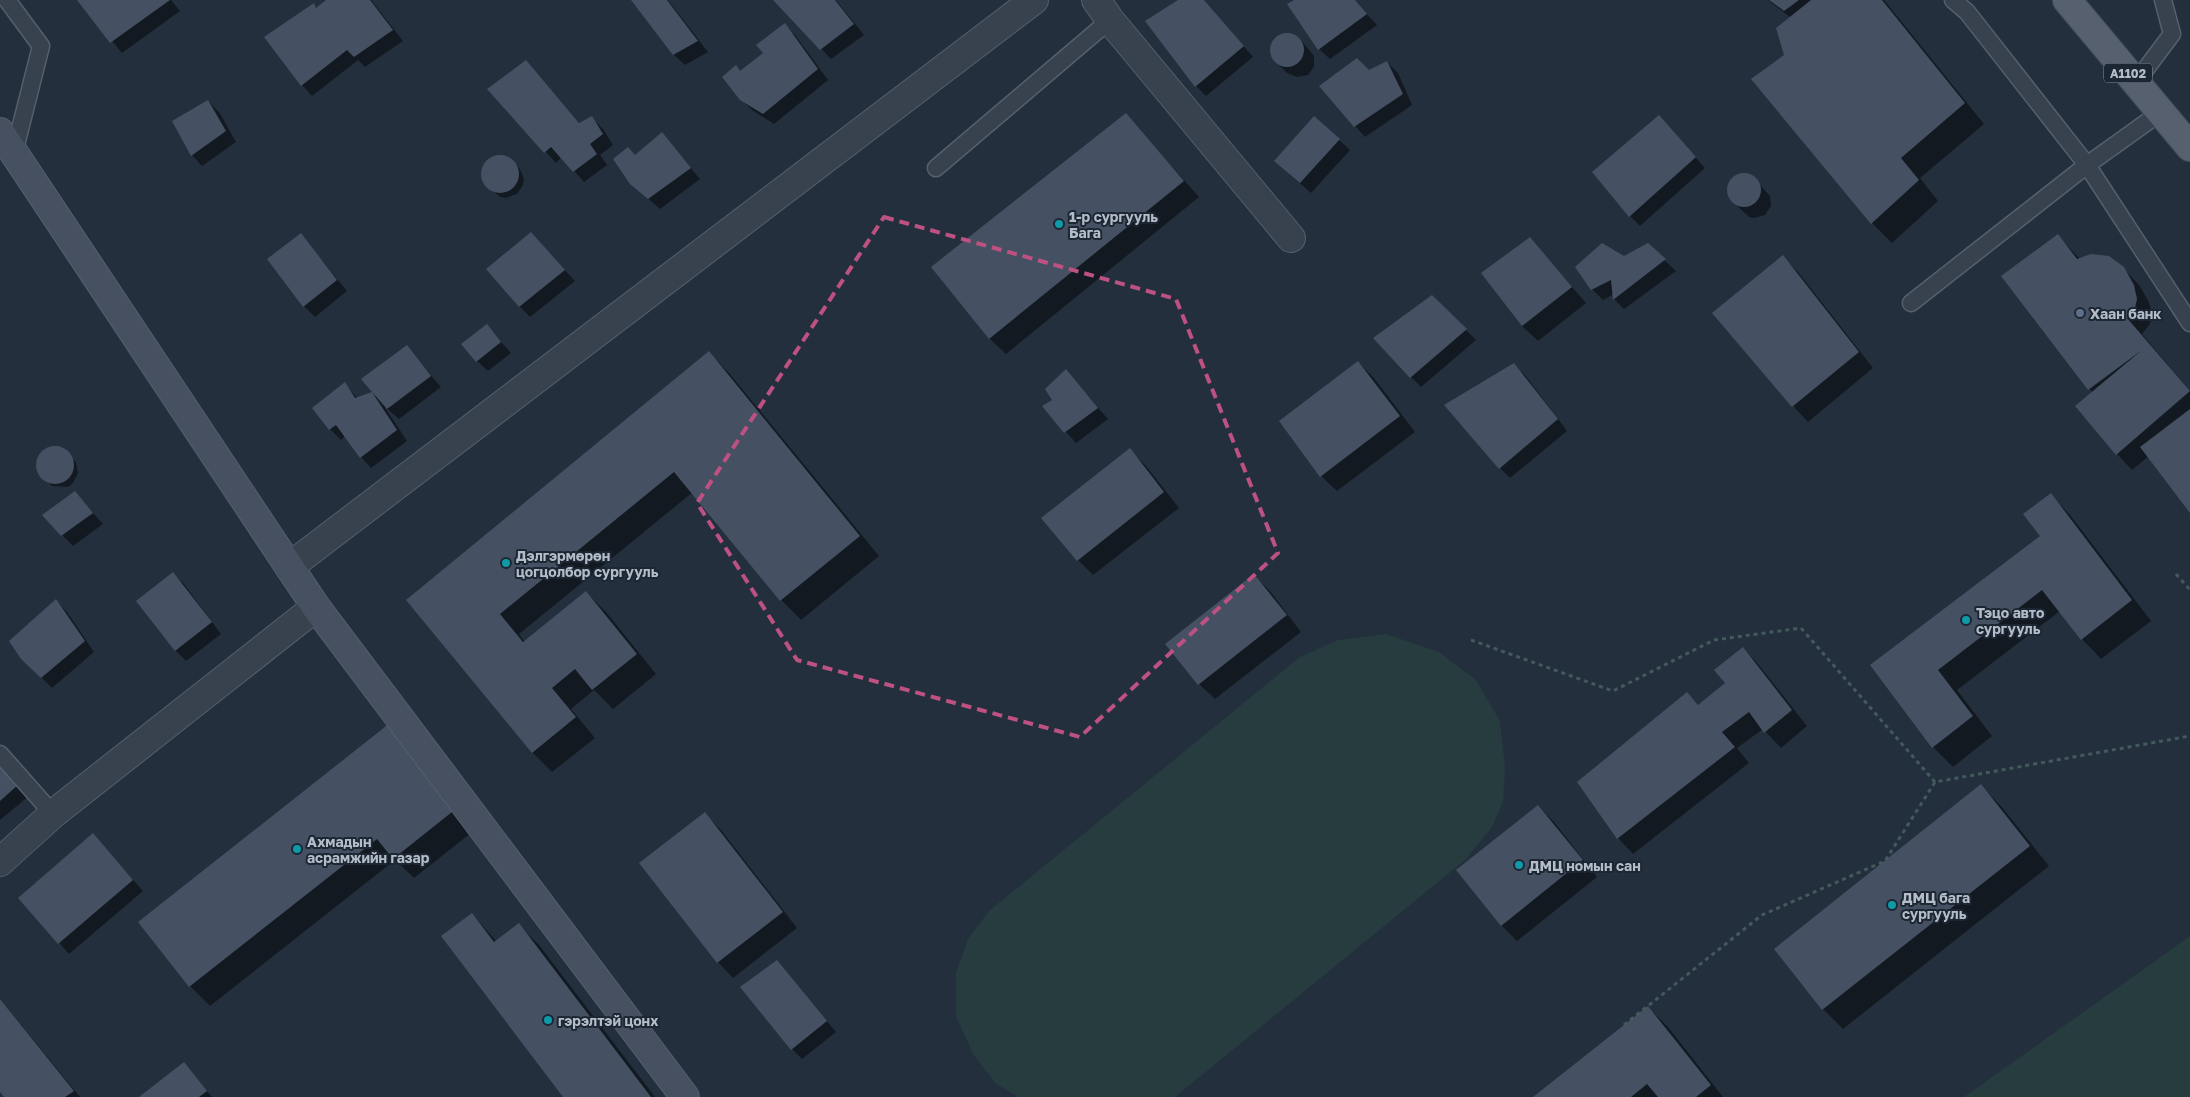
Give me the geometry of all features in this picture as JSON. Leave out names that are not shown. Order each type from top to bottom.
[{"type":"main road","name":"A1102","points":[[2067,0],[2190,147]]},
{"type":"main road","points":[[7,142],[316,607],[685,1097]]},
{"type":"street","points":[[289,567],[1034,0]]},
{"type":"street","points":[[1103,10],[1292,238]]},
{"type":"street","points":[[0,862],[53,814],[316,607]]},
{"type":"lane","points":[[7,0],[41,46],[7,142]]},
{"type":"lane","points":[[1953,0],[1967,12],[2087,165],[2190,323]]},
{"type":"lane","points":[[2136,82],[2172,34],[2163,0]]},
{"type":"lane","points":[[936,168],[1103,10]]},
{"type":"lane","points":[[1911,303],[2087,165],[2161,112]]},
{"type":"lane","points":[[0,754],[53,814]]},
{"type":"path","points":[[2176,574],[2190,590]]},
{"type":"path","points":[[1471,640],[1613,692],[1714,640],[1801,628],[1935,782]]},
{"type":"path","points":[[1624,1025],[1762,914],[1885,861],[1935,782],[2190,736]]},
{"type":"highlighted area","points":[[884,217],[1176,299],[1278,553],[1080,737],[797,660],[697,503]]},
{"type":"green space","points":[[1386,634],[1439,652],[1476,680],[1500,721],[1505,768],[1503,802],[1492,827],[1465,860],[1175,1097],[1018,1097],[995,1083],[973,1054],[956,1016],[956,973],[968,939],[989,911],[1300,657],[1338,640]]},
{"type":"green space","points":[[2190,936],[2190,1097],[1964,1097]]},
{"type":"building","points":[[77,0],[170,0],[110,43]]},
{"type":"building","points":[[326,0],[370,0],[393,30],[354,57],[347,50],[301,86],[264,37],[314,3],[316,8]]},
{"type":"building","points":[[631,0],[667,0],[698,41],[673,55]]},
{"type":"building","points":[[773,0],[835,0],[854,24],[820,50]]},
{"type":"building","points":[[1178,0],[1204,0],[1244,46],[1195,87],[1145,21]]},
{"type":"building","points":[[1294,0],[1355,0],[1367,14],[1318,50],[1287,4]]},
{"type":"building","points":[[1769,0],[1799,0],[1784,11]]},
{"type":"building","points":[[1811,0],[1882,0],[1965,103],[1901,158],[1919,180],[1871,224],[1751,79],[1784,55],[1776,28]]},
{"type":"building","points":[[785,23],[818,69],[763,114],[740,100],[722,77],[736,65],[740,71],[763,53],[756,45]]},
{"type":"building","points":[[1287,33],[1294,34],[1299,38],[1303,43],[1303,57],[1299,62],[1294,66],[1287,67],[1280,66],[1275,62],[1271,57],[1270,50],[1271,43],[1275,38],[1280,34]]},
{"type":"building","points":[[1357,58],[1369,70],[1387,61],[1403,94],[1354,127],[1319,86]]},
{"type":"building","points":[[526,60],[579,123],[592,116],[603,134],[590,144],[597,154],[573,172],[551,147],[544,153],[487,89]]},
{"type":"building","points":[[208,100],[226,131],[191,156],[172,121]]},
{"type":"building","name":"1-р сургууль Бага","points":[[1126,113],[1184,181],[989,339],[931,267]]},
{"type":"building","points":[[1659,115],[1696,157],[1629,217],[1592,172]]},
{"type":"building","points":[[1314,116],[1340,139],[1300,183],[1274,161]]},
{"type":"building","points":[[662,132],[691,168],[648,199],[630,184],[613,159],[628,147],[635,155]]},
{"type":"building","points":[[500,155],[514,160],[519,174],[514,188],[500,193],[486,188],[481,174],[486,160]]},
{"type":"building","points":[[1744,173],[1751,174],[1756,178],[1760,183],[1760,197],[1756,202],[1751,206],[1744,207],[1737,206],[1732,202],[1728,197],[1727,190],[1728,183],[1732,178],[1737,174]]},
{"type":"building","points":[[531,232],[565,270],[519,307],[486,269]]},
{"type":"building","points":[[301,233],[337,280],[303,307],[267,259]]},
{"type":"building","name":"Хаан банк","points":[[2058,234],[2077,259],[2091,254],[2109,256],[2124,267],[2134,285],[2137,299],[2135,308],[2127,318],[2190,391],[2116,455],[2075,406],[2142,350],[2088,390],[2001,276]]},
{"type":"building","points":[[1530,237],[1572,287],[1522,326],[1481,273]]},
{"type":"building","points":[[1602,243],[1624,256],[1648,243],[1666,259],[1613,300],[1611,280],[1591,290],[1575,267]]},
{"type":"building","points":[[1783,255],[1859,352],[1792,407],[1712,313]]},
{"type":"building","points":[[1432,295],[1467,329],[1410,378],[1373,338]]},
{"type":"building","points":[[487,324],[501,342],[476,362],[461,344]]},
{"type":"building","points":[[407,345],[431,376],[387,409],[361,379]]},
{"type":"building","name":"Дэлгэрмөрөн цогцолбор сургууль","points":[[709,351],[860,536],[780,601],[674,472],[500,614],[523,642],[586,591],[637,654],[592,690],[575,669],[552,688],[576,717],[532,753],[406,600]]},
{"type":"building","points":[[1358,361],[1400,416],[1320,477],[1279,421]]},
{"type":"building","points":[[1514,363],[1558,419],[1499,469],[1444,405]]},
{"type":"building","points":[[1066,369],[1098,408],[1064,433],[1042,406],[1052,400],[1045,389]]},
{"type":"building","points":[[345,382],[355,398],[372,392],[397,430],[360,458],[336,425],[329,430],[312,408]]},
{"type":"building","points":[[2190,409],[2190,513],[2140,447]]},
{"type":"building","points":[[55,446],[68,452],[74,465],[68,478],[55,484],[42,478],[36,465],[42,452]]},
{"type":"building","points":[[1130,448],[1164,492],[1077,561],[1041,518]]},
{"type":"building","points":[[75,491],[93,513],[61,536],[42,515]]},
{"type":"building","name":"Тэцо авто сургууль","points":[[2051,493],[2132,600],[2081,640],[2042,590],[1938,670],[1973,716],[1932,748],[1870,665],[2040,536],[2023,514]]},
{"type":"building","points":[[173,572],[212,622],[175,651],[136,601]]},
{"type":"building","points":[[1254,574],[1287,615],[1198,685],[1165,644]]},
{"type":"building","points":[[56,599],[85,641],[41,678],[21,659],[9,641]]},
{"type":"building","points":[[1743,647],[1792,710],[1764,733],[1749,712],[1722,732],[1735,747],[1617,839],[1577,782],[1687,692],[1698,705],[1725,683],[1714,670]]},
{"type":"building","name":"Ахмадын асрамжийн газар","points":[[390,723],[457,808],[393,859],[377,839],[189,987],[138,922]]},
{"type":"building","points":[[0,762],[19,784],[0,801]]},
{"type":"building","name":"ДМЦ бага сургууль","points":[[1981,784],[2030,846],[1822,1010],[1774,949]]},
{"type":"building","name":"ДМЦ номын сан","points":[[1538,805],[1583,860],[1501,926],[1456,870]]},
{"type":"building","points":[[705,812],[783,912],[717,963],[639,863]]},
{"type":"building","points":[[93,833],[133,880],[58,944],[18,898]]},
{"type":"building","name":"гэрэлтэй цонх","points":[[472,913],[494,942],[519,923],[651,1097],[563,1097],[441,936]]},
{"type":"building","points":[[777,960],[827,1021],[791,1050],[740,987]]},
{"type":"building","points":[[0,999],[74,1091],[65,1097],[4,1097],[0,1092]]},
{"type":"building","points":[[1648,1006],[1711,1085],[1696,1097],[1658,1097],[1647,1084],[1631,1097],[1533,1097]]},
{"type":"building","points":[[184,1062],[207,1091],[199,1097],[139,1097]]},
{"type":"place","name":"1-р сургууль Бага","points":[[1059,224]]},
{"type":"place","name":"Хаан банк","points":[[2080,313]]},
{"type":"place","name":"Дэлгэрмөрөн цогцолбор сургууль","points":[[506,563]]},
{"type":"place","name":"Тэцо авто сургууль","points":[[1966,620]]},
{"type":"place","name":"Ахмадын асрамжийн газар","points":[[297,849]]},
{"type":"place","name":"ДМЦ номын сан","points":[[1519,865]]},
{"type":"place","name":"ДМЦ бага сургууль","points":[[1892,905]]},
{"type":"place","name":"гэрэлтэй цонх","points":[[548,1020]]}]
